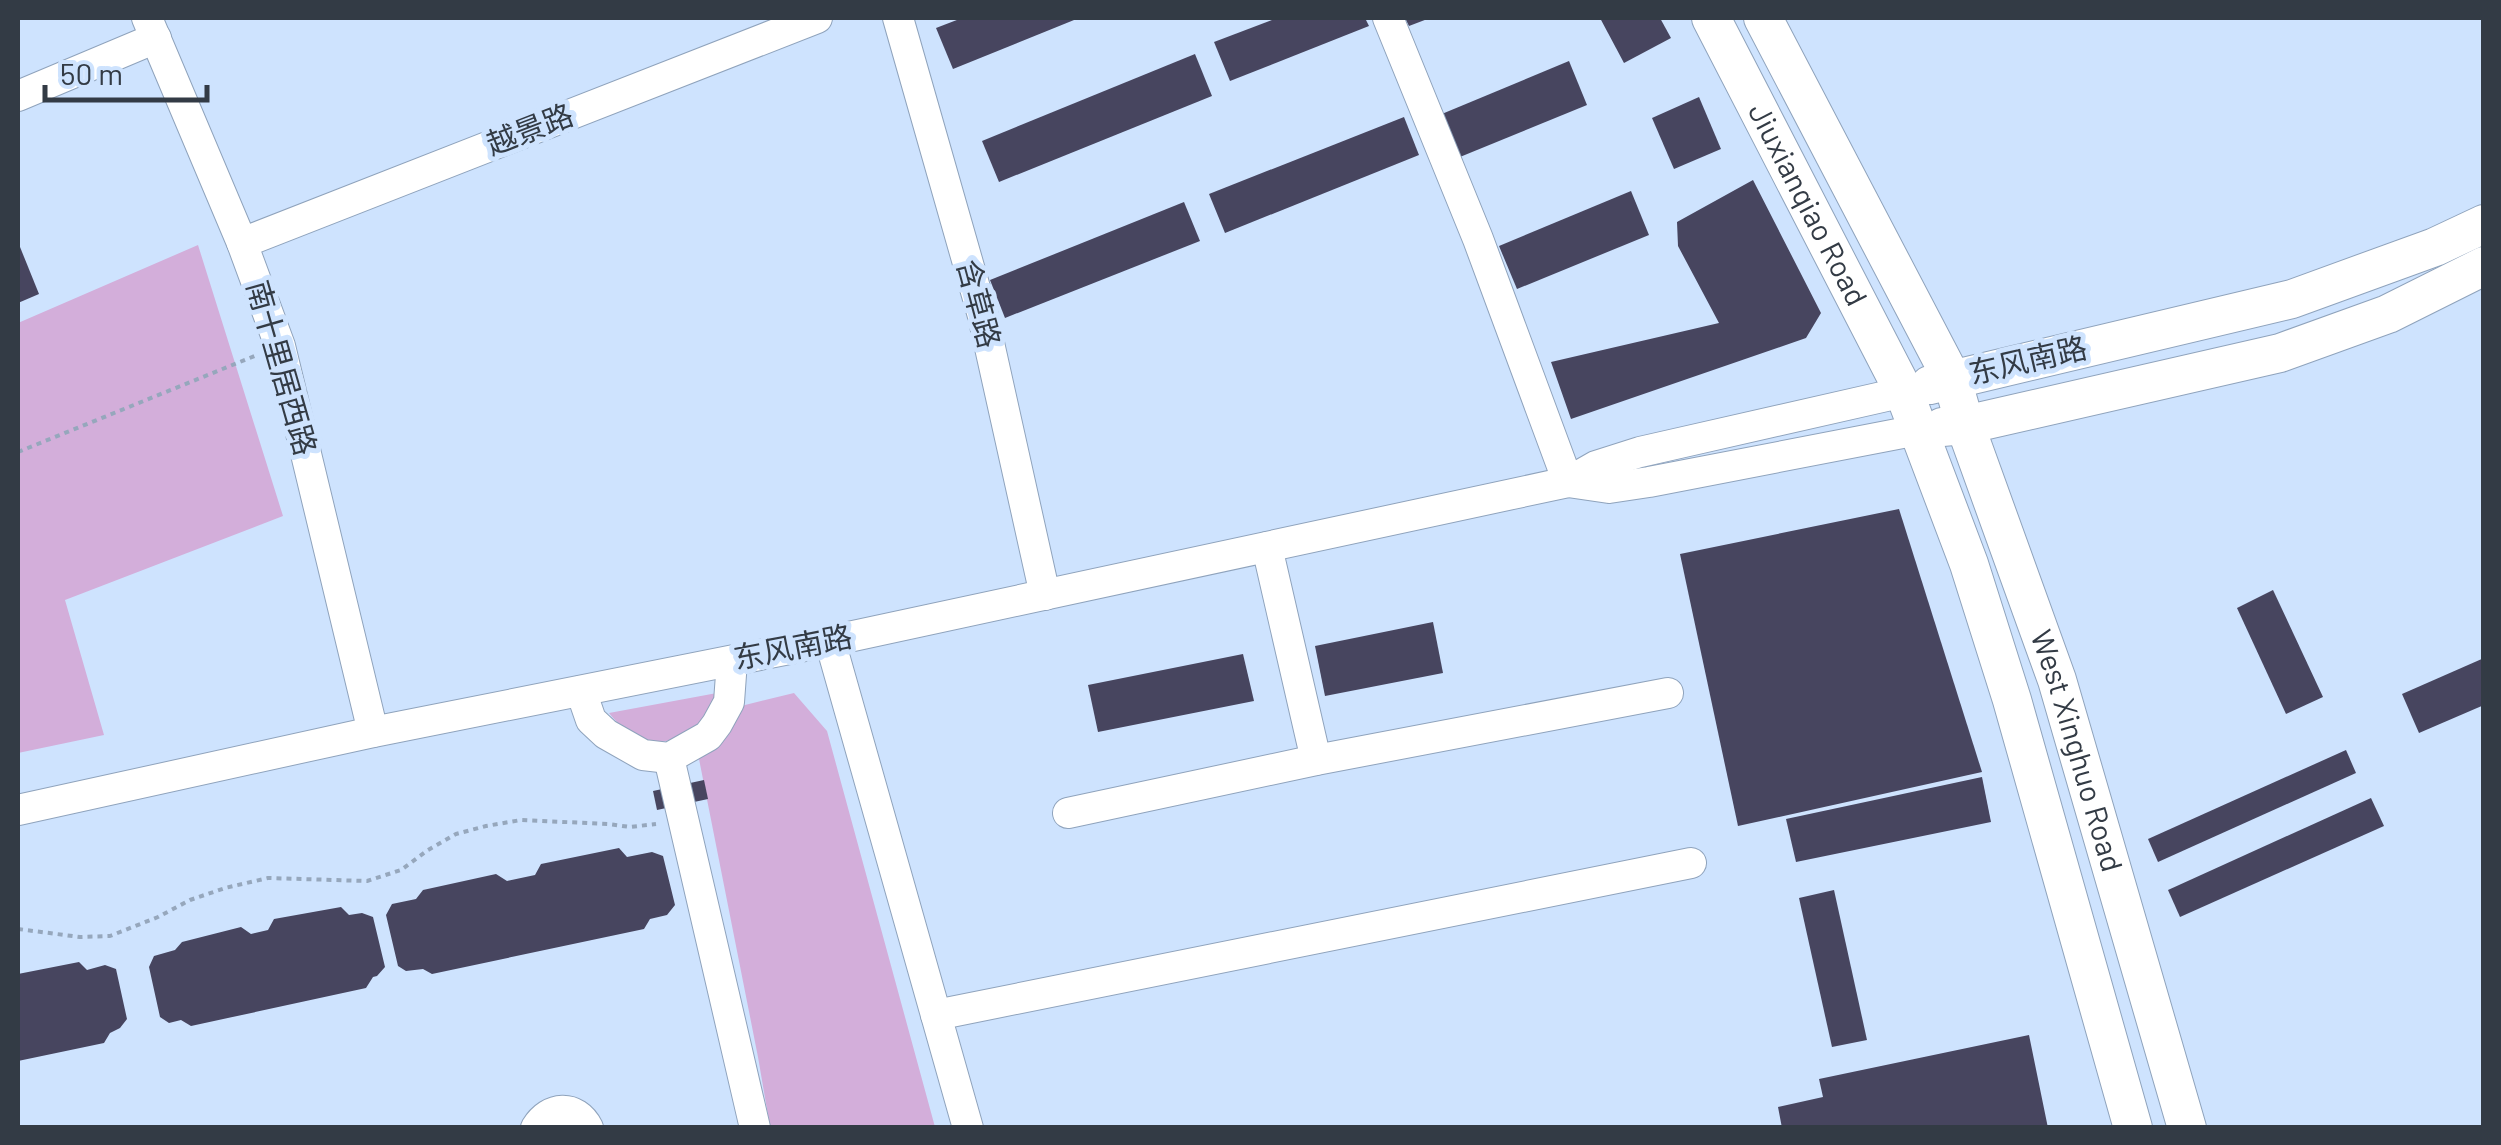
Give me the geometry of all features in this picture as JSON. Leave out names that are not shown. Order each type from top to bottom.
[{"type":"main road","name":"Jiuxianqiao Road","points":[[1710,18],[1904,392]]},
{"type":"main road","name":"Jiuxianqiao Road","points":[[1763,18],[1952,379]]},
{"type":"main road","name":"东风南路","points":[[1904,392],[2292,298],[2435,247],[2484,224]]},
{"type":"main road","name":"东风南路","points":[[1918,430],[1965,425],[2280,353],[2388,314],[2484,266]]},
{"type":"main road","name":"West Xinghuo Road","points":[[1952,379],[2057,680],[2187,1128]]},
{"type":"main road","name":"West Xinghuo Road","points":[[1904,392],[1969,564],[2012,700],[2134,1128]]},
{"type":"street","name":"越景路","points":[[242,243],[817,18]]},
{"type":"street","name":"含草路","points":[[898,18],[983,316],[1045,595]]},
{"type":"street","points":[[1388,18],[1478,239],[1568,482]]},
{"type":"street","name":"南十里居西路","points":[[151,28],[242,243],[280,346],[373,732]]},
{"type":"street","points":[[18,96],[151,28]]},
{"type":"street","name":"东风南路","points":[[18,810],[1568,482],[1596,466],[1640,452],[1904,392]]},
{"type":"street","name":"东风南路","points":[[1568,482],[1609,488],[1918,430]]},
{"type":"street","points":[[1266,547],[1316,760]]},
{"type":"street","points":[[830,641],[968,1128]]},
{"type":"street","points":[[581,691],[591,720],[606,734],[643,755],[668,758],[708,736],[718,724],[729,702],[732,660]]},
{"type":"street","points":[[1068,813],[1668,692]]},
{"type":"street","points":[[668,758],[755,1128]]},
{"type":"street","points":[[936,1016],[1691,863]]},
{"type":"street","points":[[536,1128],[545,1115],[564,1110],[577,1114],[588,1128]]},
{"type":"path","points":[[18,452],[280,346]]},
{"type":"path","points":[[18,929],[80,937],[110,936],[158,918],[190,900],[268,878],[366,881],[401,870],[456,834],[521,820],[630,827],[683,820]]},
{"type":"shaded area","points":[[198,245],[283,516],[65,600],[104,735],[18,753],[18,323]]},
{"type":"shaded area","points":[[717,693],[703,722],[668,741],[636,736],[609,713]]},
{"type":"shaded area","points":[[794,693],[827,731],[935,1127],[770,1127],[699,759],[737,707]]},
{"type":"building","points":[[962,18],[1079,18],[953,69],[936,28]]},
{"type":"building","points":[[1277,18],[1365,18],[1369,26],[1230,81],[1214,42]]},
{"type":"building","points":[[1405,18],[1430,18],[1409,26]]},
{"type":"building","points":[[1600,18],[1660,18],[1671,38],[1624,63]]},
{"type":"building","points":[[1195,54],[1212,96],[999,182],[982,141]]},
{"type":"building","points":[[1569,61],[1587,105],[1455,159],[1437,116]]},
{"type":"building","points":[[1699,97],[1721,149],[1674,169],[1652,118]]},
{"type":"building","points":[[1404,117],[1419,155],[1225,233],[1209,194]]},
{"type":"building","points":[[1753,180],[1821,313],[1806,338],[1571,419],[1551,362],[1719,323],[1678,246],[1677,222]]},
{"type":"building","points":[[1631,191],[1649,235],[1517,289],[1499,246]]},
{"type":"building","points":[[1184,202],[1200,241],[1005,318],[990,280]]},
{"type":"building","points":[[18,242],[39,294],[18,303]]},
{"type":"building","points":[[1899,509],[1982,772],[1738,826],[1680,554]]},
{"type":"building","points":[[2273,590],[2323,697],[2286,714],[2237,608]]},
{"type":"building","points":[[1433,622],[1443,673],[1325,696],[1315,646]]},
{"type":"building","points":[[1243,654],[1254,701],[1098,732],[1088,685]]},
{"type":"building","points":[[2484,658],[2484,705],[2419,733],[2402,694]]},
{"type":"building","points":[[2346,750],[2356,773],[2158,862],[2148,839]]},
{"type":"building","points":[[1982,777],[1991,822],[1796,862],[1786,819]]},
{"type":"building","points":[[704,780],[708,799],[657,810],[653,791]]},
{"type":"building","points":[[2371,798],[2384,826],[2180,917],[2168,890]]},
{"type":"building","points":[[619,848],[627,857],[652,852],[663,856],[675,905],[667,915],[650,919],[644,929],[432,974],[423,969],[406,971],[398,966],[386,915],[392,904],[416,899],[423,890],[496,874],[507,881],[535,875],[541,864]]},
{"type":"building","points":[[1834,890],[1867,1040],[1832,1047],[1799,898]]},
{"type":"building","points":[[341,907],[349,915],[362,913],[373,917],[385,967],[366,988],[191,1026],[181,1020],[169,1023],[160,1017],[149,967],[154,956],[175,950],[182,942],[241,927],[251,934],[268,930],[274,919]]},
{"type":"building","points":[[79,962],[87,970],[105,965],[116,969],[127,1019],[104,1043],[18,1061],[18,974]]},
{"type":"building","points":[[2029,1035],[2048,1128],[1782,1128],[1778,1107],[1823,1097],[1819,1079]]}]
